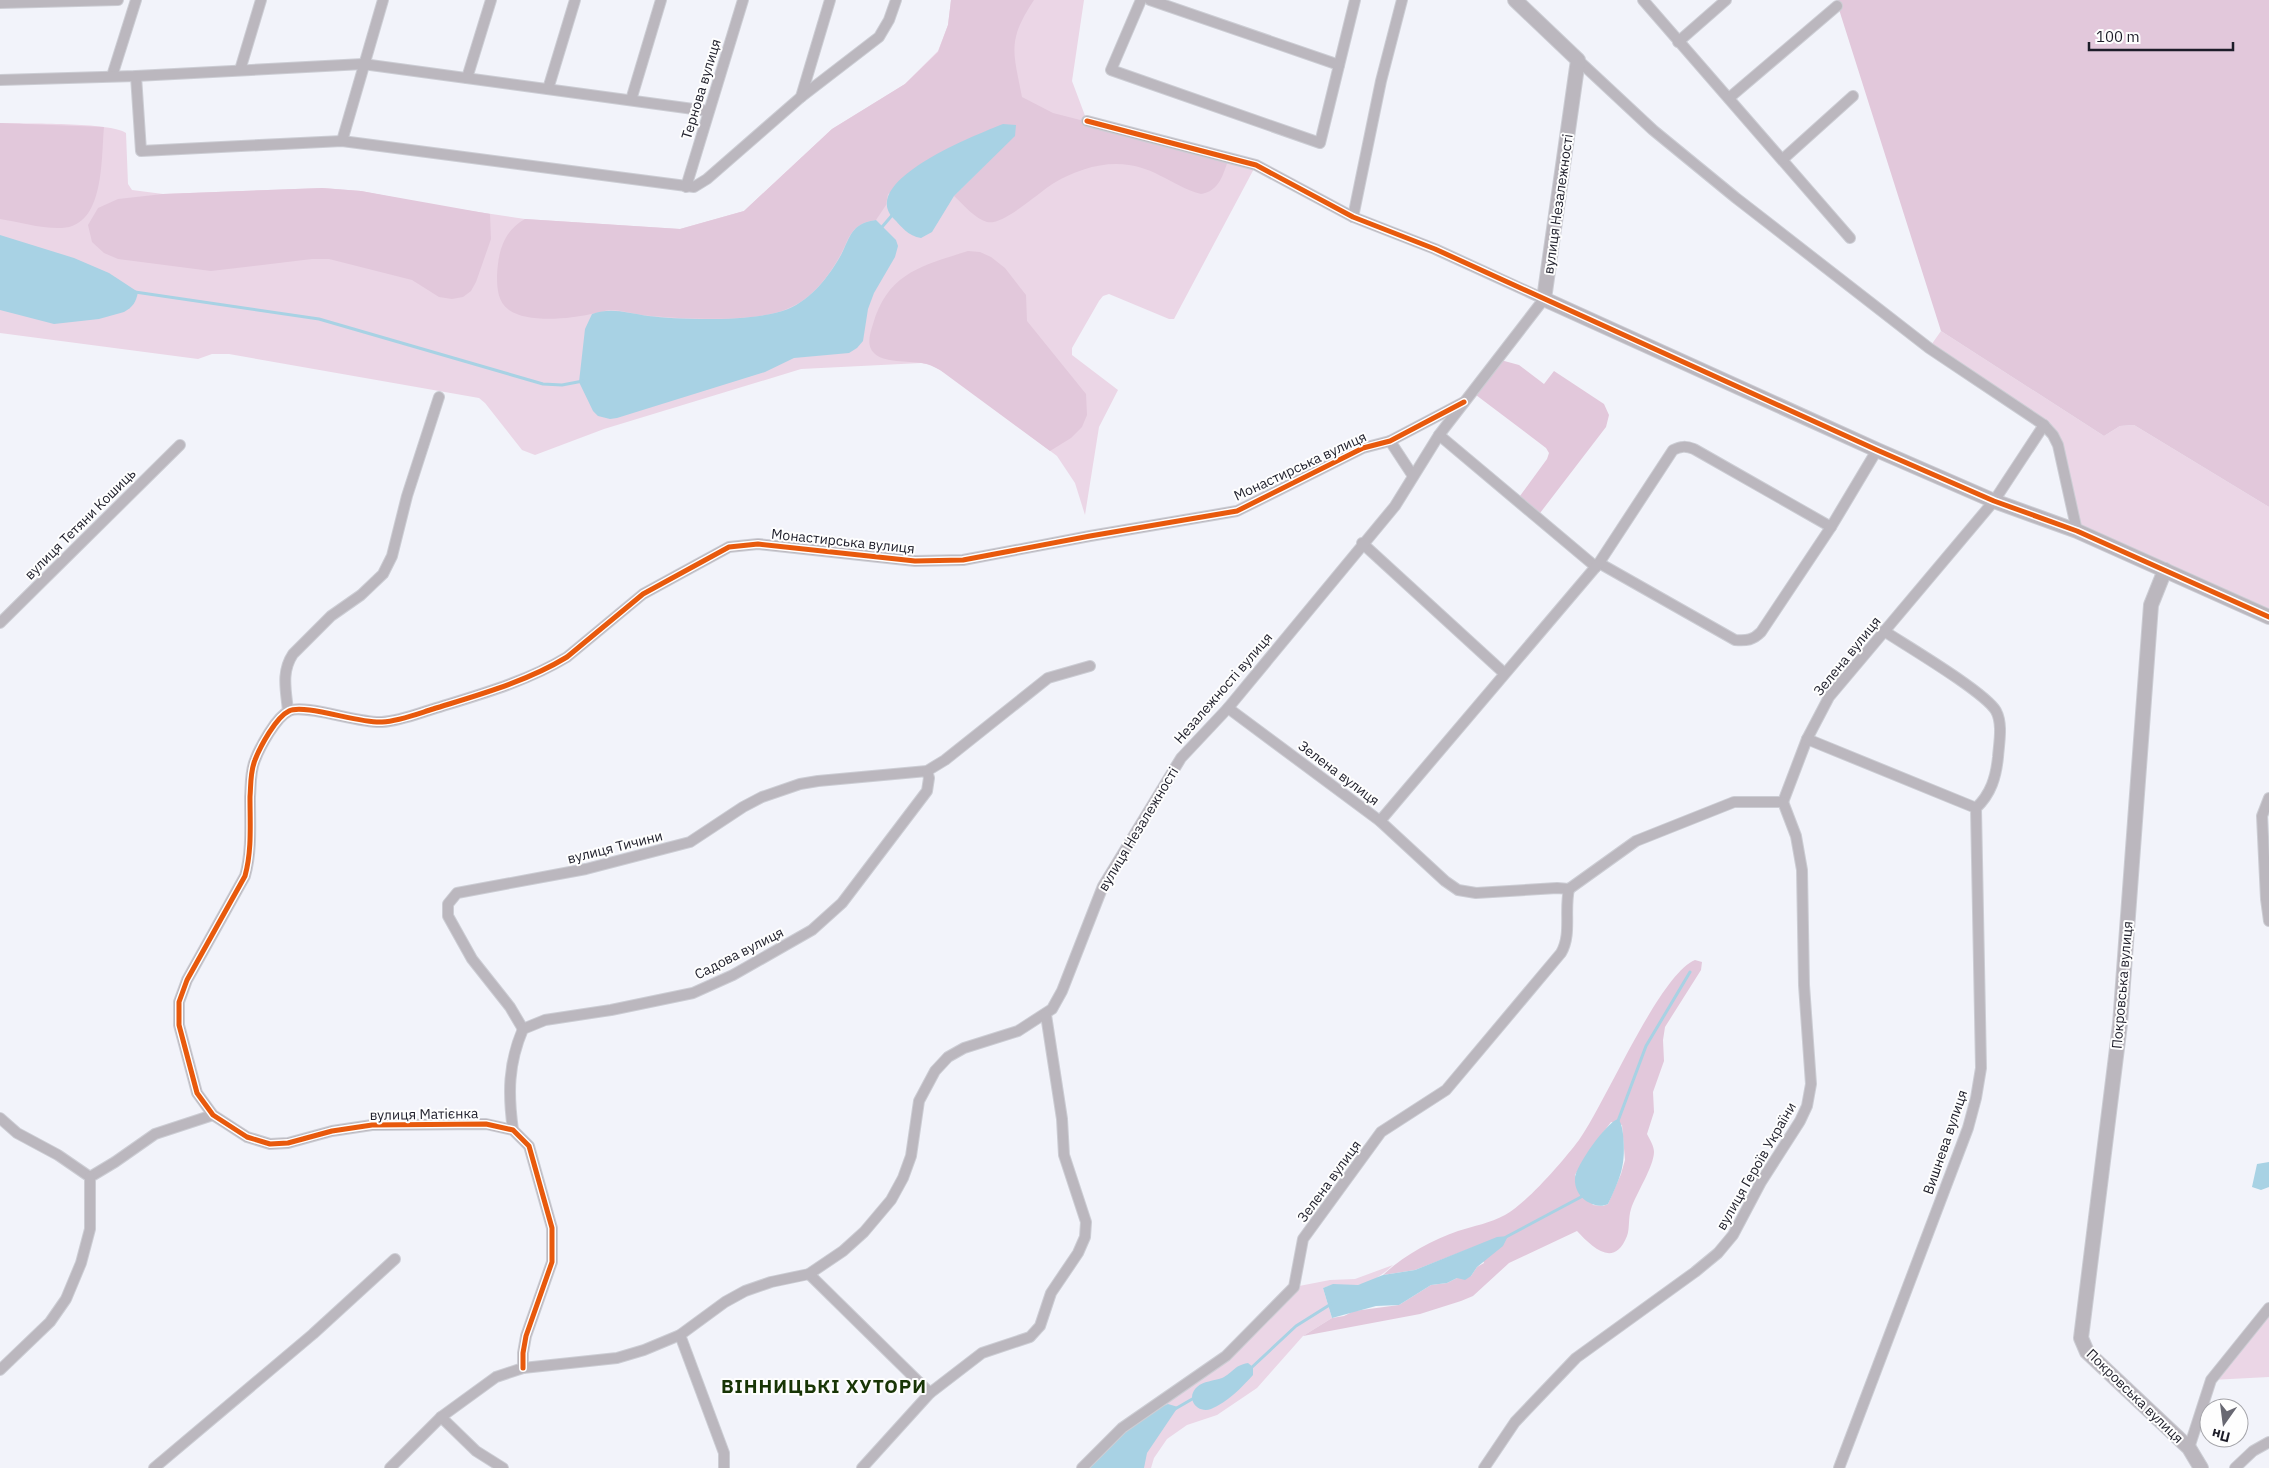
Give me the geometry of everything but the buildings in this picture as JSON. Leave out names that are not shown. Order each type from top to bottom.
[{"type":"street","points":[[0,3],[118,0]]},
{"type":"street","points":[[112,76],[136,0]]},
{"type":"street","points":[[240,70],[261,0]]},
{"type":"street","points":[[342,141],[383,0]]},
{"type":"street","points":[[467,78],[491,0]]},
{"type":"street","points":[[548,89],[575,0]]},
{"type":"street","points":[[630,100],[661,0]]},
{"type":"street","name":"Тернова вулиця","points":[[686,187],[743,0]]},
{"type":"street","points":[[801,97],[830,0]]},
{"type":"street","points":[[136,76],[141,151],[342,141],[686,187],[700,184],[801,97],[879,37],[889,20],[896,0]]},
{"type":"street","points":[[1140,0],[1111,70],[1320,143],[1355,0]]},
{"type":"street","points":[[1150,0],[1339,65]]},
{"type":"street","points":[[1353,217],[1381,81],[1402,0]]},
{"type":"street","points":[[1515,0],[1653,130],[1744,204],[1929,348],[2044,425],[2053,435],[2058,446],[2077,531]]},
{"type":"street","points":[[1643,0],[1850,238]]},
{"type":"street","points":[[1678,42],[1726,0]]},
{"type":"street","points":[[1729,98],[1837,6]]},
{"type":"street","name":"Незалежності вулиця","points":[[390,1468],[441,1417],[491,1380],[523,1368],[617,1358],[644,1350],[680,1334],[725,1302],[745,1291],[771,1282],[809,1274],[854,1242],[873,1222],[897,1191],[910,1156],[919,1101],[935,1071],[948,1057],[964,1048],[1018,1031],[1046,1015],[1056,1004],[1099,894],[1108,876],[1181,758],[1228,708],[1362,543],[1395,506],[1439,434],[1544,299],[1578,60]]},
{"type":"street","points":[[0,80],[136,76],[363,64],[708,111]]},
{"type":"street","points":[[1782,159],[1853,96]]},
{"type":"street","points":[[1087,122],[1256,165],[1353,217],[1435,249],[1877,450],[1994,501],[2077,531],[2269,617]]},
{"type":"street","points":[[90,1177],[155,1134],[213,1115],[197,1093],[193,1084],[179,1025],[179,1002],[187,980],[245,876],[249,859],[252,767],[274,726],[288,711],[285,676],[288,661],[331,616],[361,595],[384,574],[392,556],[407,496],[439,397]]},
{"type":"street","name":"Монастирська вулиця","points":[[288,711],[299,709],[359,720],[382,722],[493,690],[556,664],[643,594],[729,547],[770,545],[915,561],[978,558],[1090,536],[1237,511],[1363,448],[1390,441],[1464,402]]},
{"type":"street","name":"Зелена вулиця","points":[[1783,802],[1807,739],[1829,697],[1994,501],[2044,425]]},
{"type":"street","points":[[1439,434],[1597,565],[1735,640],[1746,641],[1754,638],[1761,632],[1831,526],[1877,450]]},
{"type":"street","points":[[1390,441],[1413,476]]},
{"type":"street","name":"вулиця Тетяни Кошиць","points":[[0,623],[180,446]]},
{"type":"street","points":[[1380,821],[1597,565],[1667,457],[1679,447],[1694,449],[1831,526]]},
{"type":"street","points":[[1362,543],[1504,673]]},
{"type":"street","name":"Покровська вулиця","points":[[2165,570],[2150,605],[2120,1024],[2082,1338],[2087,1352],[2189,1448],[2201,1468]]},
{"type":"street","points":[[1807,739],[1976,808],[1989,792],[1997,766],[2000,738],[1998,718],[1995,711],[1978,694],[1884,631]]},
{"type":"street","points":[[927,771],[945,760],[1048,678],[1090,666]]},
{"type":"street","name":"Зелена вулиця","points":[[1082,1468],[1122,1428],[1226,1356],[1294,1287],[1304,1239],[1381,1132],[1446,1090],[1561,953],[1566,944],[1566,903],[1570,890],[1557,888],[1476,893],[1458,890],[1445,881],[1380,821],[1228,708]]},
{"type":"street","name":"вулиця Тичини","points":[[523,1029],[510,1007],[472,959],[448,916],[448,904],[457,893],[586,869],[690,842],[743,806],[762,797],[800,784],[927,771]]},
{"type":"street","name":"Садова вулиця","points":[[523,1029],[545,1020],[612,1010],[692,993],[733,975],[812,930],[842,904],[927,791],[929,778],[927,771]]},
{"type":"street","points":[[2269,798],[2262,816],[2266,899],[2269,921]]},
{"type":"street","points":[[1570,890],[1636,841],[1734,802],[1783,802]]},
{"type":"street","name":"вулиця Героїв України","points":[[1484,1468],[1515,1422],[1576,1358],[1688,1278],[1718,1253],[1733,1235],[1760,1182],[1800,1121],[1807,1106],[1811,1084],[1804,985],[1802,870],[1796,836],[1783,802]]},
{"type":"street","name":"Вишнева вулиця","points":[[1839,1468],[1968,1128],[1976,1098],[1981,1068],[1976,808]]},
{"type":"street","points":[[862,1468],[930,1393],[982,1353],[1030,1337],[1040,1326],[1051,1292],[1078,1253],[1085,1238],[1086,1222],[1064,1155],[1062,1119],[1046,1015]]},
{"type":"street","points":[[523,1029],[512,1066],[508,1097],[513,1130],[529,1146],[552,1228],[552,1262],[526,1336],[523,1368]]},
{"type":"street","name":"вулиця Матієнка","points":[[213,1115],[247,1137],[270,1144],[288,1144],[332,1131],[372,1125],[486,1124],[513,1130]]},
{"type":"street","points":[[0,1118],[17,1133],[58,1155],[90,1177]]},
{"type":"street","points":[[0,1370],[50,1322],[66,1299],[81,1263],[90,1229],[90,1177]]},
{"type":"street","points":[[154,1468],[313,1334],[395,1259]]},
{"type":"street","points":[[809,1274],[930,1393]]},
{"type":"street","points":[[2189,1448],[2211,1380],[2269,1308]]},
{"type":"street","points":[[680,1334],[731,1468]]},
{"type":"street","points":[[441,1417],[476,1451],[503,1468]]},
{"type":"street","points":[[2235,1468],[2253,1451],[2269,1442]]},
{"type":"street","points":[[724,1453],[724,1468]]},
{"type":"shaded area","points":[[951,0],[1084,0],[1072,81],[1087,121],[1256,165],[1174,319],[1169,319],[1109,294],[1103,296],[1099,301],[1072,348],[1072,355],[1118,390],[1099,427],[1085,515],[1075,483],[1057,456],[949,375],[931,365],[921,363],[801,369],[604,429],[535,455],[522,450],[479,398],[229,354],[212,354],[198,359],[0,333],[0,123],[86,125],[117,129],[126,133],[128,184],[132,190],[163,194],[323,188],[361,191],[438,206],[525,219],[680,229],[744,211],[832,129],[905,84],[938,51],[948,25]]},
{"type":"shaded area","points":[[951,0],[1034,0],[1019,26],[1014,47],[1022,97],[1053,113],[1229,158],[1223,176],[1217,186],[1201,194],[1140,167],[1116,164],[1100,165],[1084,169],[1061,179],[1011,214],[994,222],[987,222],[974,215],[954,196],[1014,136],[888,194],[886,205],[876,220],[858,226],[853,231],[843,251],[820,286],[798,304],[775,313],[741,318],[702,319],[651,316],[609,310],[582,316],[549,319],[526,317],[517,314],[509,310],[502,303],[497,281],[500,251],[511,230],[525,219],[680,229],[744,211],[832,129],[905,84],[938,52],[948,25]]},
{"type":"shaded area","points":[[1836,0],[2269,0],[2269,507],[2134,425],[2120,426],[2104,436],[1941,331]]},
{"type":"shaded area","points":[[0,123],[104,127],[98,188],[86,216],[76,224],[62,228],[0,219]]},
{"type":"shaded area","points":[[322,188],[361,191],[490,214],[491,239],[471,291],[463,297],[452,299],[439,297],[412,280],[329,259],[312,259],[211,271],[118,259],[104,253],[92,242],[88,225],[98,208],[118,199],[163,194]]},
{"type":"shaded area","points":[[968,251],[980,252],[991,257],[1005,268],[1026,295],[1027,321],[1086,394],[1087,415],[1082,427],[1071,438],[1050,451],[940,370],[925,363],[883,358],[874,353],[870,346],[869,339],[879,307],[897,282],[921,267]]},
{"type":"shaded area","points":[[1941,331],[2104,436],[2120,426],[2134,425],[2269,507],[2269,617],[2077,531],[2053,435],[1929,348]]},
{"type":"shaded area","points":[[1497,359],[1519,365],[1544,384],[1554,371],[1604,404],[1609,415],[1606,427],[1537,517],[1517,500],[1547,459],[1549,453],[1546,448],[1472,392]]},
{"type":"shaded area","points":[[1695,960],[1702,962],[1701,970],[1665,1027],[1663,1040],[1664,1061],[1653,1092],[1654,1112],[1647,1134],[1654,1152],[1653,1158],[1631,1209],[1628,1233],[1622,1246],[1616,1251],[1603,1252],[1589,1243],[1577,1231],[1509,1263],[1473,1296],[1461,1301],[1420,1314],[1303,1336],[1332,1318],[1344,1316],[1354,1311],[1399,1305],[1431,1285],[1447,1283],[1457,1278],[1471,1276],[1477,1267],[1484,1263],[1479,1245],[1415,1270],[1383,1275],[1400,1261],[1428,1244],[1458,1231],[1505,1215],[1524,1201],[1555,1170],[1579,1140],[1665,989],[1681,970]],"holes":[[[1611,1122],[1622,1125],[1625,1160],[1621,1174],[1608,1204],[1603,1206],[1593,1205],[1575,1175]]]},
{"type":"shaded area","points":[[1393,1265],[1377,1278],[1363,1284],[1332,1285],[1323,1288],[1332,1318],[1303,1336],[1257,1388],[1217,1415],[1187,1425],[1167,1439],[1154,1458],[1151,1468],[1082,1468],[1090,1458],[1226,1356],[1294,1287],[1330,1280],[1355,1279]]},
{"type":"shaded area","points":[[2269,1308],[2269,1377],[2211,1380]]},
{"type":"water","points":[[1003,124],[1016,125],[1015,136],[954,196],[932,232],[921,238],[916,237],[906,231],[893,218],[887,203],[892,189],[906,174],[948,148]]},
{"type":"water","points":[[876,220],[896,240],[898,246],[895,257],[874,293],[868,309],[863,341],[857,348],[849,353],[794,358],[765,372],[617,418],[610,419],[598,416],[593,411],[579,382],[585,329],[592,314],[613,311],[648,316],[719,319],[757,316],[788,309],[805,299],[825,279],[843,252],[853,231],[865,222]]},
{"type":"water","points":[[0,235],[74,258],[109,273],[138,292],[135,301],[124,312],[99,319],[54,324],[0,310]]},
{"type":"water","points":[[1618,1119],[1622,1128],[1624,1145],[1621,1170],[1608,1204],[1594,1205],[1586,1201],[1578,1193],[1575,1178],[1593,1145],[1607,1128]]},
{"type":"water","points":[[2269,1162],[2269,1187],[2261,1190],[2252,1187],[2257,1164]]},
{"type":"water","points":[[1508,1236],[1503,1246],[1477,1267],[1471,1276],[1465,1280],[1457,1278],[1447,1283],[1431,1285],[1399,1305],[1376,1306],[1332,1318],[1323,1288],[1333,1284],[1358,1285],[1383,1275],[1415,1270],[1497,1237]]},
{"type":"water","points":[[1248,1363],[1253,1367],[1253,1375],[1229,1399],[1206,1410],[1194,1404],[1192,1396],[1199,1385],[1222,1378],[1236,1367]]},
{"type":"water","points":[[1168,1404],[1178,1407],[1147,1453],[1144,1468],[1088,1468],[1135,1424]]},
{"type":"waterway","points":[[882,227],[894,213]]},
{"type":"waterway","points":[[135,292],[319,319],[543,384],[562,385],[583,381]]},
{"type":"waterway","points":[[1618,1121],[1646,1046],[1690,972]]},
{"type":"waterway","points":[[1506,1237],[1581,1197],[1583,1194]]},
{"type":"waterway","points":[[1250,1369],[1296,1326],[1331,1304]]},
{"type":"waterway","points":[[1175,1409],[1194,1398]]},
{"type":"cycle path","points":[[1087,121],[1256,165],[1353,217],[1435,249],[1877,450],[1994,501],[2077,531],[2269,617]]},
{"type":"cycle path","points":[[523,1368],[526,1336],[552,1262],[552,1228],[529,1146],[513,1130],[486,1124],[372,1125],[332,1131],[288,1143],[270,1144],[247,1137],[213,1115],[197,1093],[179,1025],[179,1002],[187,980],[245,876],[250,847],[252,769],[269,733],[279,719],[289,711],[296,709],[319,711],[373,722],[401,719],[518,681],[567,657],[643,594],[729,547],[758,544],[915,561],[963,560],[1237,511],[1363,448],[1390,441],[1464,402]]},
{"type":"district","name":"ВІННИЦЬКІ ХУТОРИ","points":[[824,1386]]}]
